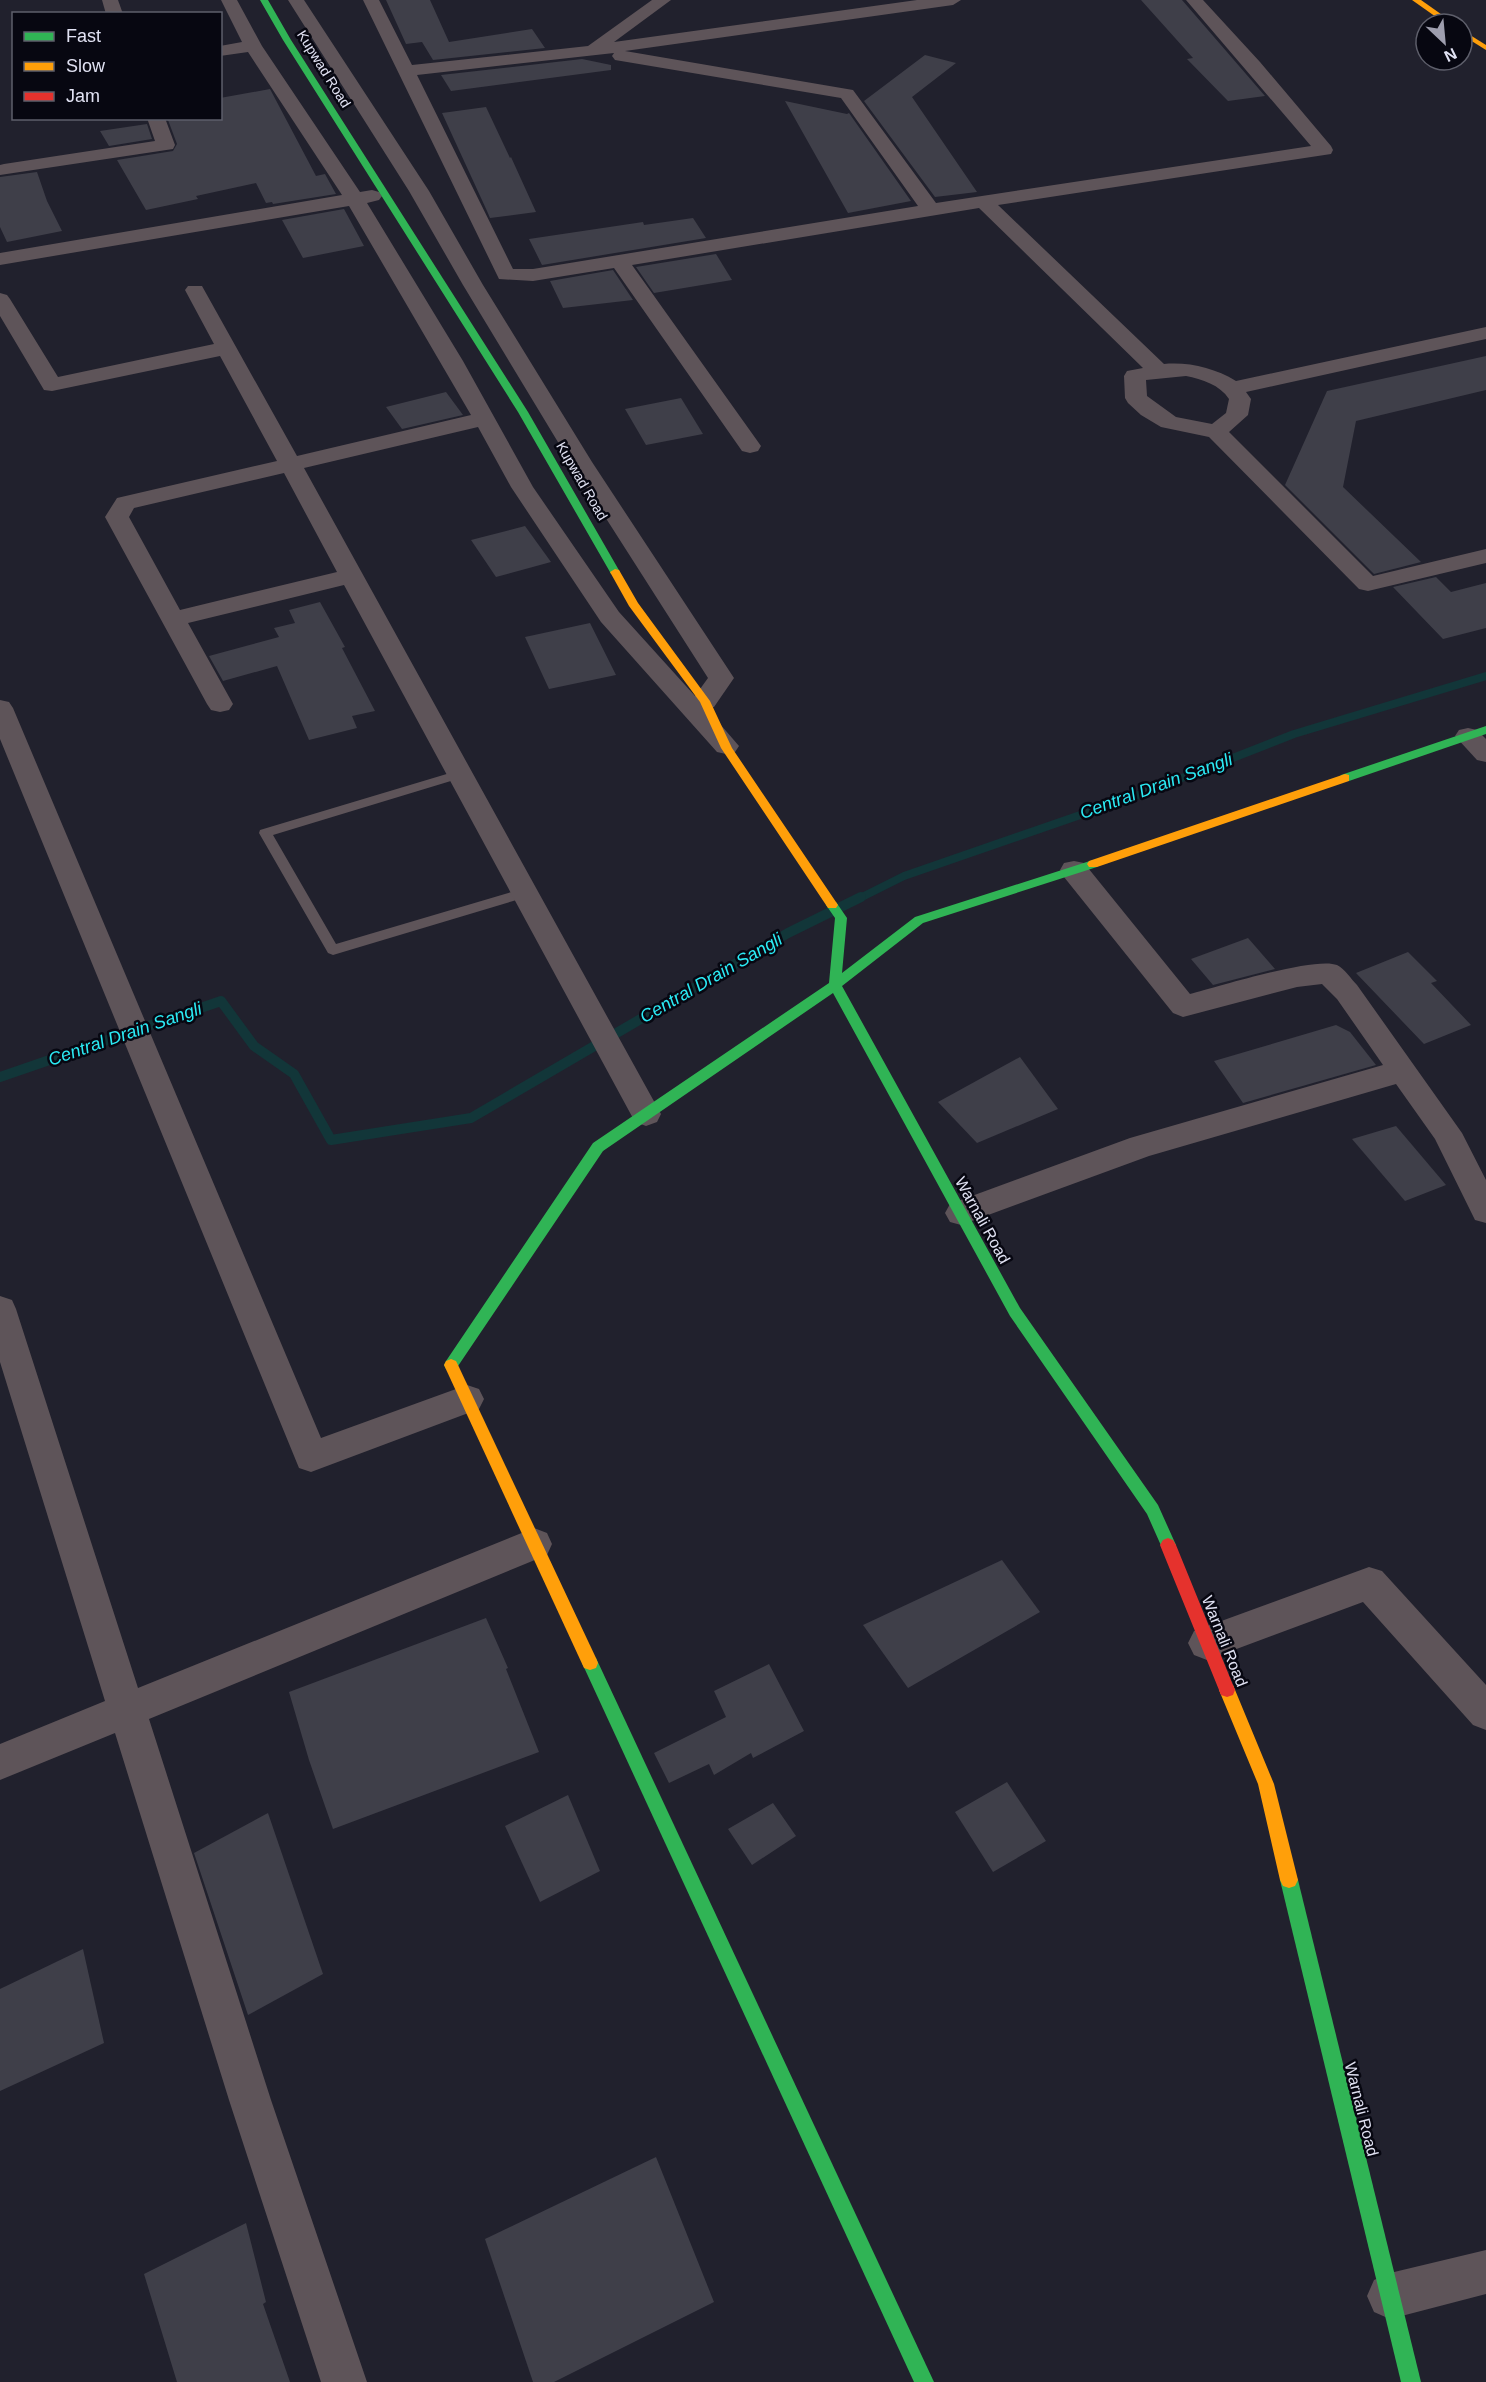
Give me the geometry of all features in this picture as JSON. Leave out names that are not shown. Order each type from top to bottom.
[{"type":"main road","name":"Kupwad Road","points":[[264,0],[286,40],[523,412],[633,604],[705,700],[727,748],[841,918],[835,985]]},
{"type":"main road","points":[[1416,0],[1434,12]]},
{"type":"main road","points":[[924,2382],[451,1365],[598,1148],[835,985],[919,920],[1074,870],[1477,733]]},
{"type":"main road","name":"Warnali Road","points":[[835,985],[1015,1312],[1153,1510],[1208,1643],[1266,1784],[1411,2382]]},
{"type":"street","points":[[229,0],[253,46],[354,198],[522,487],[610,617],[727,748]]},
{"type":"street","points":[[296,0],[419,191],[473,285],[581,462],[721,678],[705,700]]},
{"type":"street","points":[[371,0],[408,71],[506,275]]},
{"type":"street","points":[[590,51],[663,0]]},
{"type":"street","points":[[408,71],[590,51],[953,0]]},
{"type":"street","points":[[473,285],[506,275],[533,275],[983,201],[1324,150],[1254,66],[1194,0]]},
{"type":"street","points":[[775,8],[787,23]]},
{"type":"street","points":[[222,51],[253,46]]},
{"type":"street","points":[[590,51],[848,94],[931,210]]},
{"type":"street","points":[[1,166],[166,145],[157,120]]},
{"type":"street","points":[[0,259],[354,198],[419,191],[461,183]]},
{"type":"street","points":[[983,201],[1158,370]]},
{"type":"street","points":[[619,261],[750,446]]},
{"type":"street","points":[[195,290],[646,1114]]},
{"type":"street","points":[[0,299],[52,385],[227,348]]},
{"type":"street","points":[[1233,388],[1486,333]]},
{"type":"street","points":[[1216,432],[1237,414],[1240,399],[1233,388],[1214,375],[1184,368],[1158,370],[1136,376],[1136,399],[1169,422],[1216,432],[1368,584],[1486,556]]},
{"type":"street","points":[[219,704],[117,517],[125,502],[484,419]]},
{"type":"street","points":[[173,619],[351,576]]},
{"type":"street","points":[[0,708],[311,1457],[467,1399]]},
{"type":"street","points":[[1477,733],[1486,754]]},
{"type":"street","points":[[1074,870],[1183,1006],[1297,977],[1329,973],[1347,992],[1447,1132],[1486,1211]]},
{"type":"street","points":[[961,1213],[1141,1146],[1252,1112],[1402,1071]]},
{"type":"street","points":[[0,1309],[250,2100],[344,2382]]},
{"type":"street","points":[[0,1762],[534,1544]]},
{"type":"street","points":[[1208,1643],[1369,1583],[1486,1712]]},
{"type":"street","points":[[1390,2296],[1486,2272]]},
{"type":"lane","points":[[459,774],[265,833],[333,950],[525,893]]},
{"type":"building","points":[[386,0],[430,0],[449,42],[532,29],[545,48],[433,60],[422,42],[406,44]]},
{"type":"building","points":[[1141,0],[1182,0],[1265,96],[1228,101],[1187,59],[1193,58]]},
{"type":"building","points":[[925,55],[956,63],[912,97],[977,192],[935,197],[864,101]]},
{"type":"building","points":[[582,59],[611,65],[611,70],[451,91],[441,75]]},
{"type":"building","points":[[270,89],[316,176],[325,174],[336,194],[273,204],[272,202],[266,203],[256,183],[146,210],[117,160],[173,151],[177,144],[168,120],[222,120],[222,98]]},
{"type":"building","points":[[785,101],[849,113],[911,201],[848,213]]},
{"type":"building","points":[[486,107],[536,212],[490,218],[442,113]]},
{"type":"building","points":[[147,124],[152,139],[109,146],[100,131]]},
{"type":"building","points":[[37,172],[47,201],[62,231],[7,242],[0,227],[0,177]]},
{"type":"building","points":[[344,209],[364,246],[303,258],[282,220]]},
{"type":"building","points":[[693,218],[706,238],[542,265],[529,239],[643,222],[644,225]]},
{"type":"building","points":[[716,254],[732,280],[654,293],[636,267]]},
{"type":"building","points":[[613,270],[633,300],[563,308],[550,281]]},
{"type":"building","points":[[1486,356],[1486,390],[1356,421],[1343,487],[1421,562],[1374,574],[1285,485],[1327,391]]},
{"type":"building","points":[[446,392],[463,415],[402,429],[386,407]]},
{"type":"building","points":[[681,398],[703,434],[646,445],[625,409]]},
{"type":"building","points":[[525,526],[551,562],[496,577],[471,540]]},
{"type":"building","points":[[1436,577],[1451,592],[1486,583],[1486,628],[1443,639],[1393,587]]},
{"type":"building","points":[[320,602],[345,647],[342,648],[375,711],[352,716],[357,728],[309,740],[277,666],[223,681],[209,656],[279,637],[274,628],[295,623],[289,610]]},
{"type":"building","points":[[590,623],[616,675],[549,689],[525,637]]},
{"type":"building","points":[[1248,938],[1275,969],[1213,985],[1191,959]]},
{"type":"building","points":[[1408,952],[1437,981],[1431,983],[1471,1025],[1424,1044],[1356,973]]},
{"type":"building","points":[[1336,1025],[1350,1032],[1376,1065],[1243,1103],[1214,1061]]},
{"type":"building","points":[[1020,1057],[1058,1109],[977,1143],[938,1102]]},
{"type":"building","points":[[1396,1126],[1446,1185],[1405,1201],[1352,1139]]},
{"type":"building","points":[[1002,1560],[1040,1612],[908,1688],[863,1625]]},
{"type":"building","points":[[486,1618],[508,1668],[506,1669],[539,1752],[333,1829],[289,1692]]},
{"type":"building","points":[[769,1664],[804,1731],[753,1758],[751,1753],[714,1775],[709,1764],[669,1783],[654,1753],[726,1717],[714,1691]]},
{"type":"building","points":[[1007,1782],[1046,1841],[993,1872],[955,1812]]},
{"type":"building","points":[[568,1795],[600,1871],[540,1902],[505,1826]]},
{"type":"building","points":[[773,1803],[796,1836],[752,1865],[728,1829]]},
{"type":"building","points":[[268,1813],[323,1974],[248,2015],[194,1853]]},
{"type":"building","points":[[83,1949],[104,2043],[0,2091],[0,1989]]},
{"type":"building","points":[[656,2157],[714,2302],[554,2382],[533,2382],[485,2239]]},
{"type":"building","points":[[246,2223],[266,2302],[263,2304],[290,2382],[177,2382],[144,2274]]},
{"type":"waterway","name":"Central Drain Sangli","points":[[858,899],[904,876],[1141,794],[1294,734],[1486,676]]},
{"type":"waterway","name":"Central Drain Sangli","points":[[0,1077],[221,1001],[254,1046],[294,1074],[331,1140],[471,1118],[788,933],[861,897]]},
{"type":"traffic: fast","points":[[264,0],[287,40],[523,412],[615,572]]},
{"type":"traffic: fast","points":[[1345,778],[1486,730]]},
{"type":"traffic: fast","points":[[451,1365],[598,1147],[835,985],[919,920],[1093,864]]},
{"type":"traffic: fast","points":[[832,905],[841,918],[835,985]]},
{"type":"traffic: fast","points":[[835,985],[1015,1312],[1153,1510],[1168,1545]]},
{"type":"traffic: fast","points":[[590,1663],[924,2382]]},
{"type":"traffic: fast","points":[[1289,1880],[1411,2382]]},
{"type":"traffic: slow","points":[[1416,0],[1434,12]]},
{"type":"traffic: slow","points":[[1474,40],[1486,48]]},
{"type":"traffic: slow","points":[[615,572],[633,604],[705,701],[727,748],[832,905]]},
{"type":"traffic: slow","points":[[1093,864],[1345,778]]},
{"type":"traffic: slow","points":[[451,1365],[590,1663]]},
{"type":"traffic: slow","points":[[1227,1690],[1266,1784],[1289,1880]]},
{"type":"traffic: jam","points":[[1168,1545],[1227,1690]]}]
